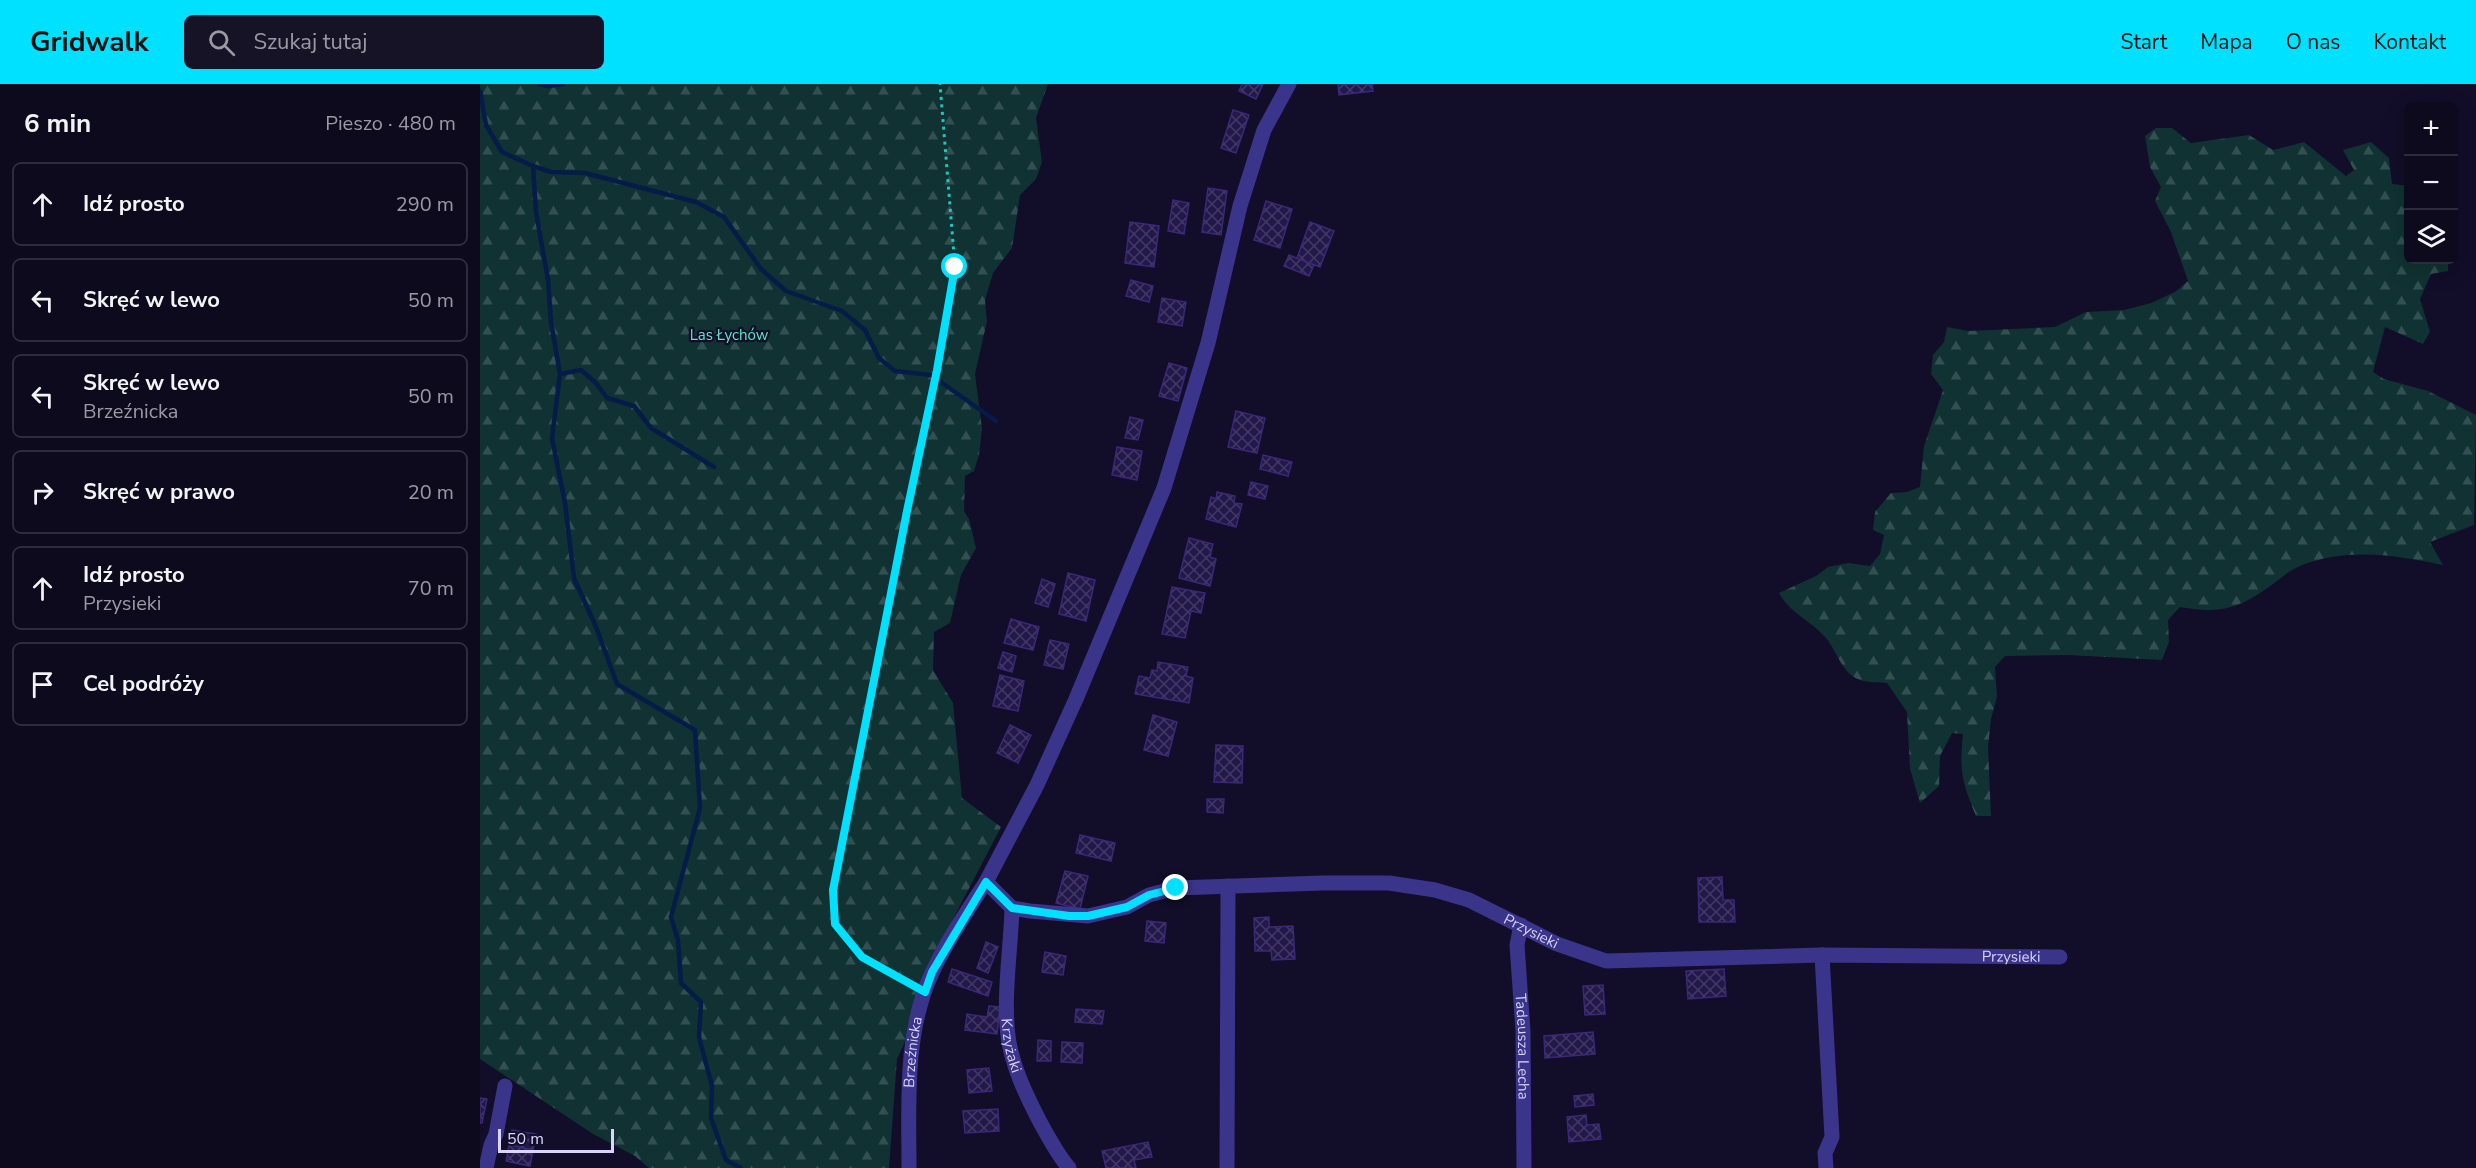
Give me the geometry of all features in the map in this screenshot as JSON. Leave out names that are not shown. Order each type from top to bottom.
[{"type":"street","name":"Brzeźnicka","points":[[909,1168],[910,1090],[914,1039],[932,972],[986,882],[1037,785],[1137,556],[1164,488],[1208,343],[1240,206],[1264,130],[1289,84]]},
{"type":"street","points":[[986,882],[1012,908]]},
{"type":"street","name":"Przysieki","points":[[1012,908],[1088,916],[1127,907],[1149,895],[1176,888],[1389,883],[1436,890],[1470,900],[1557,944],[1606,961],[1822,954],[2060,957]]},
{"type":"street","points":[[1227,1168],[1228,886]]},
{"type":"street","name":"Krzyżaki","points":[[1012,908],[1007,1011],[1008,1035],[1014,1063],[1031,1105],[1061,1158],[1070,1168]]},
{"type":"street","name":"Tadeusza Lecha","points":[[1521,925],[1517,945],[1523,1031],[1524,1168]]},
{"type":"street","points":[[1822,954],[1832,1137],[1825,1153],[1826,1168]]},
{"type":"street","points":[[486,1168],[496,1134],[505,1086]]},
{"type":"path","points":[[925,992],[862,957],[835,924],[833,890],[937,370],[955,267],[940,84]]},
{"type":"green space","name":"Las Łychów","points":[[480,84],[1048,84],[1036,118],[1042,162],[1036,179],[1020,195],[1012,248],[993,273],[985,300],[987,321],[975,374],[982,429],[979,455],[974,471],[965,476],[964,511],[969,519],[976,548],[961,575],[950,623],[934,632],[933,670],[953,703],[962,798],[1001,827],[926,971],[910,1031],[897,1059],[889,1168],[649,1168],[635,1156],[593,1134],[480,1059]]},
{"type":"green space","points":[[2156,128],[2172,128],[2191,143],[2249,135],[2273,150],[2304,142],[2346,176],[2354,170],[2343,150],[2371,142],[2389,158],[2392,184],[2404,186],[2404,264],[2448,264],[2448,271],[2431,274],[2420,299],[2430,332],[2423,344],[2385,327],[2373,372],[2384,379],[2428,391],[2476,415],[2474,525],[2430,542],[2443,565],[2389,556],[2335,556],[2296,568],[2239,604],[2207,610],[2180,607],[2168,620],[2169,642],[2162,660],[2068,655],[2005,656],[1995,667],[1997,697],[1991,719],[1988,747],[1991,816],[1976,816],[1968,794],[1961,758],[1963,734],[1952,733],[1940,756],[1939,786],[1920,803],[1910,769],[1907,712],[1887,683],[1863,681],[1848,672],[1825,637],[1794,611],[1779,593],[1816,576],[1828,567],[1848,563],[1870,566],[1880,554],[1884,535],[1873,530],[1875,512],[1891,493],[1907,492],[1920,487],[1924,446],[1943,390],[1931,374],[1933,355],[1944,342],[1947,327],[1969,331],[2055,327],[2086,312],[2124,310],[2151,303],[2175,292],[2188,281],[2171,232],[2155,201],[2161,187],[2150,167],[2145,136]]},
{"type":"building","points":[[1242,84],[1263,84],[1256,99],[1239,91]]},
{"type":"building","points":[[1338,84],[1372,84],[1373,91],[1339,95]]},
{"type":"building","points":[[1233,110],[1249,115],[1236,153],[1221,148]]},
{"type":"building","points":[[1208,188],[1227,191],[1221,235],[1202,232]]},
{"type":"building","points":[[1173,200],[1189,203],[1184,234],[1168,231]]},
{"type":"building","points":[[1266,201],[1292,209],[1280,248],[1254,240]]},
{"type":"building","points":[[1130,222],[1159,226],[1154,267],[1125,263]]},
{"type":"building","points":[[1310,222],[1334,231],[1320,267],[1297,258]]},
{"type":"building","points":[[1289,255],[1314,265],[1309,276],[1284,266]]},
{"type":"building","points":[[1131,280],[1153,286],[1149,302],[1126,296]]},
{"type":"building","points":[[1162,298],[1186,302],[1182,326],[1158,322]]},
{"type":"building","points":[[1169,363],[1187,368],[1178,401],[1159,396]]},
{"type":"building","points":[[1236,411],[1265,418],[1257,453],[1228,447]]},
{"type":"building","points":[[1130,417],[1143,420],[1138,440],[1125,438]]},
{"type":"building","points":[[1117,447],[1142,451],[1137,480],[1112,475]]},
{"type":"building","points":[[1263,455],[1292,462],[1288,476],[1260,469]]},
{"type":"building","points":[[1251,482],[1268,486],[1265,499],[1248,495]]},
{"type":"building","points":[[1217,492],[1235,496],[1234,503],[1242,504],[1236,527],[1206,519],[1211,497],[1216,499]]},
{"type":"building","points":[[1189,538],[1213,544],[1210,557],[1216,559],[1210,586],[1179,578]]},
{"type":"building","points":[[1068,573],[1095,580],[1086,621],[1059,614]]},
{"type":"building","points":[[1042,579],[1055,584],[1048,607],[1035,603]]},
{"type":"building","points":[[1172,587],[1205,593],[1201,613],[1191,611],[1185,638],[1162,634]]},
{"type":"building","points":[[1011,619],[1039,627],[1033,650],[1004,643]]},
{"type":"building","points":[[1050,640],[1069,644],[1063,669],[1044,665]]},
{"type":"building","points":[[1003,652],[1016,656],[1012,672],[998,668]]},
{"type":"building","points":[[1158,662],[1188,667],[1186,676],[1193,678],[1189,703],[1135,694],[1139,676],[1150,678],[1152,670],[1157,671]]},
{"type":"building","points":[[1000,675],[1024,681],[1018,711],[993,706]]},
{"type":"building","points":[[1153,715],[1177,722],[1168,756],[1144,750]]},
{"type":"building","points":[[1010,725],[1031,735],[1018,763],[997,753]]},
{"type":"building","points":[[1216,745],[1243,746],[1242,783],[1214,782]]},
{"type":"building","points":[[1207,799],[1224,799],[1223,813],[1207,812]]},
{"type":"building","points":[[1080,835],[1115,843],[1111,861],[1076,853]]},
{"type":"building","points":[[1065,871],[1088,876],[1080,909],[1056,903]]},
{"type":"building","points":[[1722,877],[1723,900],[1734,900],[1735,922],[1699,922],[1698,878]]},
{"type":"building","points":[[1269,917],[1269,927],[1293,926],[1295,959],[1272,960],[1271,951],[1255,951],[1254,918]]},
{"type":"building","points":[[1147,921],[1166,923],[1164,943],[1145,941]]},
{"type":"building","points":[[986,942],[998,947],[988,973],[977,968]]},
{"type":"building","points":[[1045,952],[1066,956],[1063,975],[1042,972]]},
{"type":"building","points":[[952,969],[992,982],[988,996],[948,982]]},
{"type":"building","points":[[1724,969],[1726,996],[1688,999],[1686,971]]},
{"type":"building","points":[[1603,985],[1605,1014],[1585,1015],[1583,986]]},
{"type":"building","points":[[989,1006],[1000,1007],[997,1034],[965,1030],[967,1014],[987,1017]]},
{"type":"building","points":[[1076,1009],[1104,1011],[1102,1024],[1075,1022]]},
{"type":"building","points":[[1593,1032],[1595,1054],[1545,1058],[1544,1036]]},
{"type":"building","points":[[1038,1040],[1051,1041],[1051,1061],[1037,1061]]},
{"type":"building","points":[[1062,1042],[1083,1043],[1082,1063],[1061,1062]]},
{"type":"building","points":[[989,1068],[992,1091],[969,1093],[967,1070]]},
{"type":"building","points":[[1593,1094],[1594,1105],[1575,1107],[1574,1096]]},
{"type":"building","points":[[480,1098],[487,1099],[482,1123],[480,1123]]},
{"type":"building","points":[[998,1109],[999,1131],[965,1133],[963,1111]]},
{"type":"building","points":[[1586,1115],[1587,1125],[1599,1124],[1601,1139],[1569,1142],[1567,1117]]},
{"type":"building","points":[[512,1130],[536,1134],[533,1150],[509,1145]]},
{"type":"building","points":[[1148,1142],[1152,1157],[1134,1160],[1136,1168],[1106,1168],[1102,1151]]},
{"type":"building","points":[[509,1145],[533,1150],[530,1166],[506,1161]]},
{"type":"waterway","points":[[539,84],[548,86],[563,84]]},
{"type":"waterway","points":[[480,91],[486,125],[502,152],[533,166],[536,212],[548,280],[551,322],[560,374],[552,438],[565,503],[574,578],[596,627],[617,684],[695,730],[700,808],[671,917],[678,940],[681,983],[701,1002],[699,1037],[712,1086],[711,1118],[726,1160],[741,1168]]},
{"type":"waterway","points":[[533,166],[551,172],[585,173],[696,202],[724,217],[761,269],[786,291],[842,311],[865,330],[879,358],[895,371],[931,375],[996,421]]},
{"type":"waterway","points":[[560,374],[581,370],[596,383],[607,398],[634,406],[651,428],[714,467]]},
{"type":"route","points":[[955,267],[937,370],[833,890],[835,924],[862,957],[925,992],[932,972],[986,882],[1012,908],[1069,916],[1088,916],[1127,907],[1149,895],[1176,888]]}]
